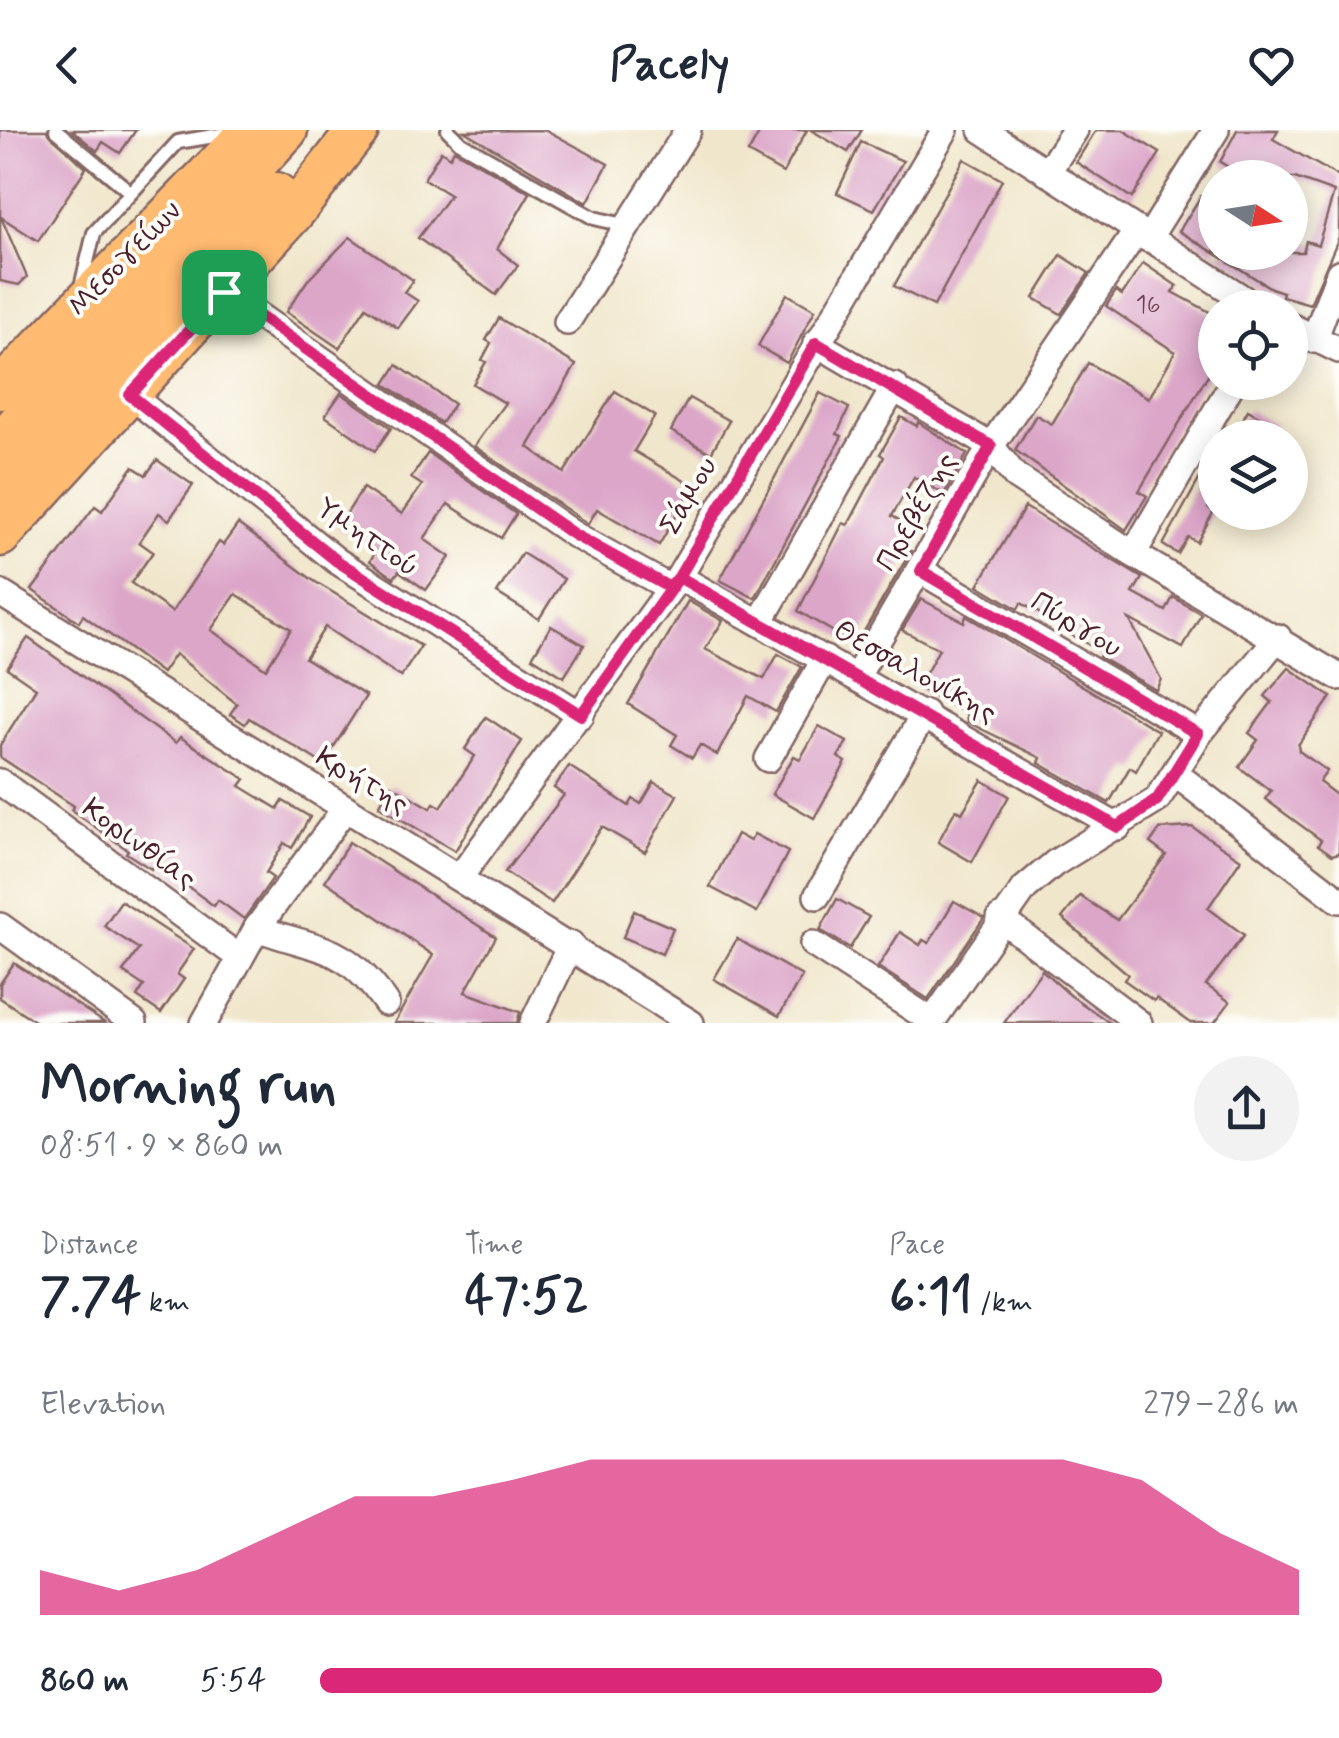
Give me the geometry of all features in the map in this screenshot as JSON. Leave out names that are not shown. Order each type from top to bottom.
[{"type":"main road","name":"Μεσογείων","points":[[0,389],[250,130]]},
{"type":"main road","points":[[0,443],[287,130]]},
{"type":"main road","points":[[0,490],[337,130]]},
{"type":"main road","points":[[1,542],[294,212],[358,130]]},
{"type":"street","points":[[567,322],[688,130]]},
{"type":"street","name":"Σάμου","points":[[460,877],[675,583],[945,130]]},
{"type":"street","points":[[982,130],[1229,290]]},
{"type":"street","points":[[1047,173],[1075,130]]},
{"type":"street","name":"Πρεβέζης","points":[[858,676],[991,446],[1216,130]]},
{"type":"street","points":[[1314,340],[1339,273]]},
{"type":"street","name":"Θεσσαλονίκης","points":[[224,292],[573,534],[760,622],[925,713],[1118,827]]},
{"type":"street","points":[[1308,336],[1339,350]]},
{"type":"street","points":[[816,343],[895,386],[991,446],[1015,476],[1133,554],[1278,637],[1339,677]]},
{"type":"street","points":[[760,622],[895,386]]},
{"type":"street","name":"Υμηττού","points":[[130,395],[337,561],[581,715]]},
{"type":"street","points":[[1133,554],[1222,400]]},
{"type":"street","name":"Πύργου","points":[[921,571],[1198,734]]},
{"type":"street","name":"Κρήτης","points":[[0,593],[344,810],[570,944],[691,1023]]},
{"type":"street","points":[[813,944],[931,1022],[1000,918],[1055,862],[1157,800],[1177,774],[1198,734],[1278,637]]},
{"type":"street","points":[[768,759],[825,659]]},
{"type":"street","points":[[816,896],[925,713]]},
{"type":"street","points":[[1177,774],[1339,900]]},
{"type":"street","name":"Κορινθίας","points":[[0,782],[240,958]]},
{"type":"street","points":[[210,1021],[257,928],[344,810]]},
{"type":"street","points":[[1000,918],[1138,1023]]},
{"type":"street","points":[[0,926],[134,1023]]},
{"type":"street","points":[[257,928],[323,946],[352,960],[386,1003]]},
{"type":"street","points":[[533,1023],[570,944]]},
{"type":"lane","points":[[56,130],[129,191]]},
{"type":"lane","points":[[76,308],[94,233],[129,191],[178,142],[250,130]]},
{"type":"lane","points":[[448,130],[461,143],[594,218],[628,226]]},
{"type":"building","points":[[0,130],[46,130],[86,168],[38,241],[1,217],[27,277],[19,285],[0,281]]},
{"type":"building","points":[[72,130],[136,130],[120,153],[103,142],[97,151]]},
{"type":"building","points":[[546,130],[608,164],[587,203],[464,131]]},
{"type":"building","points":[[761,130],[807,130],[783,173],[748,153]]},
{"type":"building","points":[[811,130],[862,130],[848,152]]},
{"type":"building","points":[[1096,130],[1123,130],[1160,153],[1132,198],[1076,162]]},
{"type":"building","points":[[1237,130],[1278,130],[1273,139],[1339,177],[1339,237],[1310,304],[1308,290],[1277,290],[1242,270],[1308,270],[1308,242],[1318,245],[1334,192],[1308,183],[1308,160],[1221,160]]},
{"type":"building","points":[[861,142],[903,161],[874,210],[837,193]]},
{"type":"building","points":[[454,150],[530,193],[497,249],[518,265],[496,295],[418,238],[450,195],[424,179],[441,151],[450,157]]},
{"type":"building","points":[[964,159],[1002,180],[934,306],[894,286]]},
{"type":"building","points":[[1198,201],[1198,243],[1179,231]]},
{"type":"building","points":[[350,237],[413,280],[404,292],[418,301],[398,328],[366,307],[339,348],[286,312],[307,281]]},
{"type":"building","points":[[1061,255],[1089,273],[1061,314],[1034,298]]},
{"type":"building","points":[[1143,263],[1177,286],[1173,292],[1198,306],[1198,392],[1139,491],[1147,496],[1126,530],[1015,450],[1036,415],[1052,424],[1088,363],[1149,398],[1175,352],[1106,306],[1116,291],[1122,295]]},
{"type":"building","points":[[787,294],[815,310],[787,363],[758,346]]},
{"type":"building","points":[[499,318],[576,365],[528,447],[564,473],[615,391],[655,416],[634,451],[693,486],[659,545],[597,509],[588,524],[474,446],[505,403],[473,384],[486,362],[482,360],[491,343],[486,340]]},
{"type":"building","points":[[397,365],[454,404],[441,423],[385,384]]},
{"type":"building","points":[[341,393],[391,428],[375,451],[325,416]]},
{"type":"building","points":[[820,393],[849,408],[837,434],[842,436],[755,598],[720,580]]},
{"type":"building","points":[[689,398],[729,421],[711,453],[671,431]]},
{"type":"building","points":[[1248,410],[1266,420],[1242,420]]},
{"type":"building","points":[[901,417],[917,426],[918,422],[967,454],[944,494],[914,477],[892,516],[915,529],[904,548],[911,551],[856,645],[798,611],[843,523],[848,525]]},
{"type":"building","points":[[428,453],[516,514],[501,538],[448,504],[424,539],[450,557],[426,590],[399,571],[394,578],[370,561],[376,551],[338,527],[363,488],[402,514],[422,485],[411,478]]},
{"type":"building","points":[[157,460],[193,485],[169,520],[159,513],[139,542],[153,552],[131,583],[172,612],[219,542],[223,545],[238,524],[314,581],[421,646],[401,677],[325,627],[305,658],[366,696],[323,764],[249,718],[245,724],[230,714],[237,704],[175,654],[162,673],[83,615],[79,622],[32,590],[95,506],[102,511],[133,467],[146,475]],"holes":[[[236,594],[291,629],[266,669],[211,630]]]},
{"type":"building","points":[[1198,482],[1198,530],[1204,530],[1197,542],[1188,537],[1178,554],[1163,545]]},
{"type":"building","points":[[1025,507],[1142,578],[1133,593],[1166,611],[1173,597],[1201,614],[1183,648],[1129,619],[1161,679],[1156,690],[1099,657],[1102,652],[1062,630],[1064,627],[1021,603],[1018,609],[978,585]]},
{"type":"building","points":[[522,553],[564,579],[539,619],[497,593]]},
{"type":"building","points":[[921,599],[964,622],[966,616],[1158,731],[1136,771],[1130,767],[1109,803],[1039,763],[1041,758],[967,722],[966,713],[918,688],[939,649],[902,630]]},
{"type":"building","points":[[688,601],[723,621],[705,649],[764,679],[778,654],[802,667],[776,712],[748,696],[717,755],[700,745],[692,758],[671,745],[677,735],[628,704]]},
{"type":"building","points":[[551,626],[584,645],[564,677],[532,657]]},
{"type":"building","points":[[28,638],[176,743],[180,737],[245,779],[240,786],[278,809],[283,801],[310,817],[292,848],[284,843],[266,873],[273,878],[244,919],[218,900],[214,906],[155,862],[151,869],[126,853],[128,850],[71,810],[74,806],[0,757],[0,745],[36,688],[7,668]]},
{"type":"building","points":[[1289,668],[1331,697],[1298,745],[1299,751],[1327,771],[1319,782],[1339,797],[1339,853],[1332,855],[1318,845],[1321,840],[1265,799],[1271,791],[1239,767],[1258,740],[1249,733],[1272,702],[1265,696]]},
{"type":"building","points":[[486,717],[522,741],[455,851],[379,806],[391,785],[431,808],[434,803],[441,807],[475,756],[465,749]]},
{"type":"building","points":[[819,726],[847,742],[838,757],[846,762],[814,818],[772,794],[794,756],[800,759]]},
{"type":"building","points":[[569,766],[629,806],[633,799],[641,804],[654,782],[677,795],[645,852],[602,827],[552,903],[505,872],[564,795],[554,788]]},
{"type":"building","points":[[982,780],[1009,796],[972,862],[938,842],[956,809],[962,813]]},
{"type":"building","points":[[1192,827],[1241,859],[1208,908],[1244,935],[1206,985],[1230,1002],[1214,1023],[1191,1023],[1156,998],[1154,1001],[1124,980],[1128,974],[1062,918],[1080,896],[1117,920],[1166,855],[1150,843],[1160,829]]},
{"type":"building","points":[[737,834],[750,841],[754,834],[788,852],[757,912],[710,887]]},
{"type":"building","points":[[349,842],[496,937],[465,992],[520,1012],[517,1023],[394,1023],[433,955],[325,881]]},
{"type":"building","points":[[837,899],[869,917],[850,948],[820,930]]},
{"type":"building","points":[[121,901],[194,949],[177,974],[184,979],[161,1013],[137,997],[144,986],[123,972],[139,949],[104,926]]},
{"type":"building","points":[[954,901],[984,918],[928,999],[878,967],[900,932],[920,945],[923,940],[929,943]]},
{"type":"building","points":[[634,911],[673,928],[662,954],[623,937]]},
{"type":"building","points":[[737,939],[802,976],[779,1016],[714,979]]},
{"type":"building","points":[[14,963],[105,1023],[38,1023],[0,998],[0,984]]},
{"type":"building","points":[[1042,970],[1070,995],[1110,1023],[1004,1023]]},
{"type":"route","points":[[224,292],[130,395],[337,561],[581,715],[679,577],[816,343],[895,386],[991,446],[921,571],[1198,734],[1177,774],[1157,800],[1118,827],[925,713],[679,577],[670,588],[573,534],[224,292]]}]
